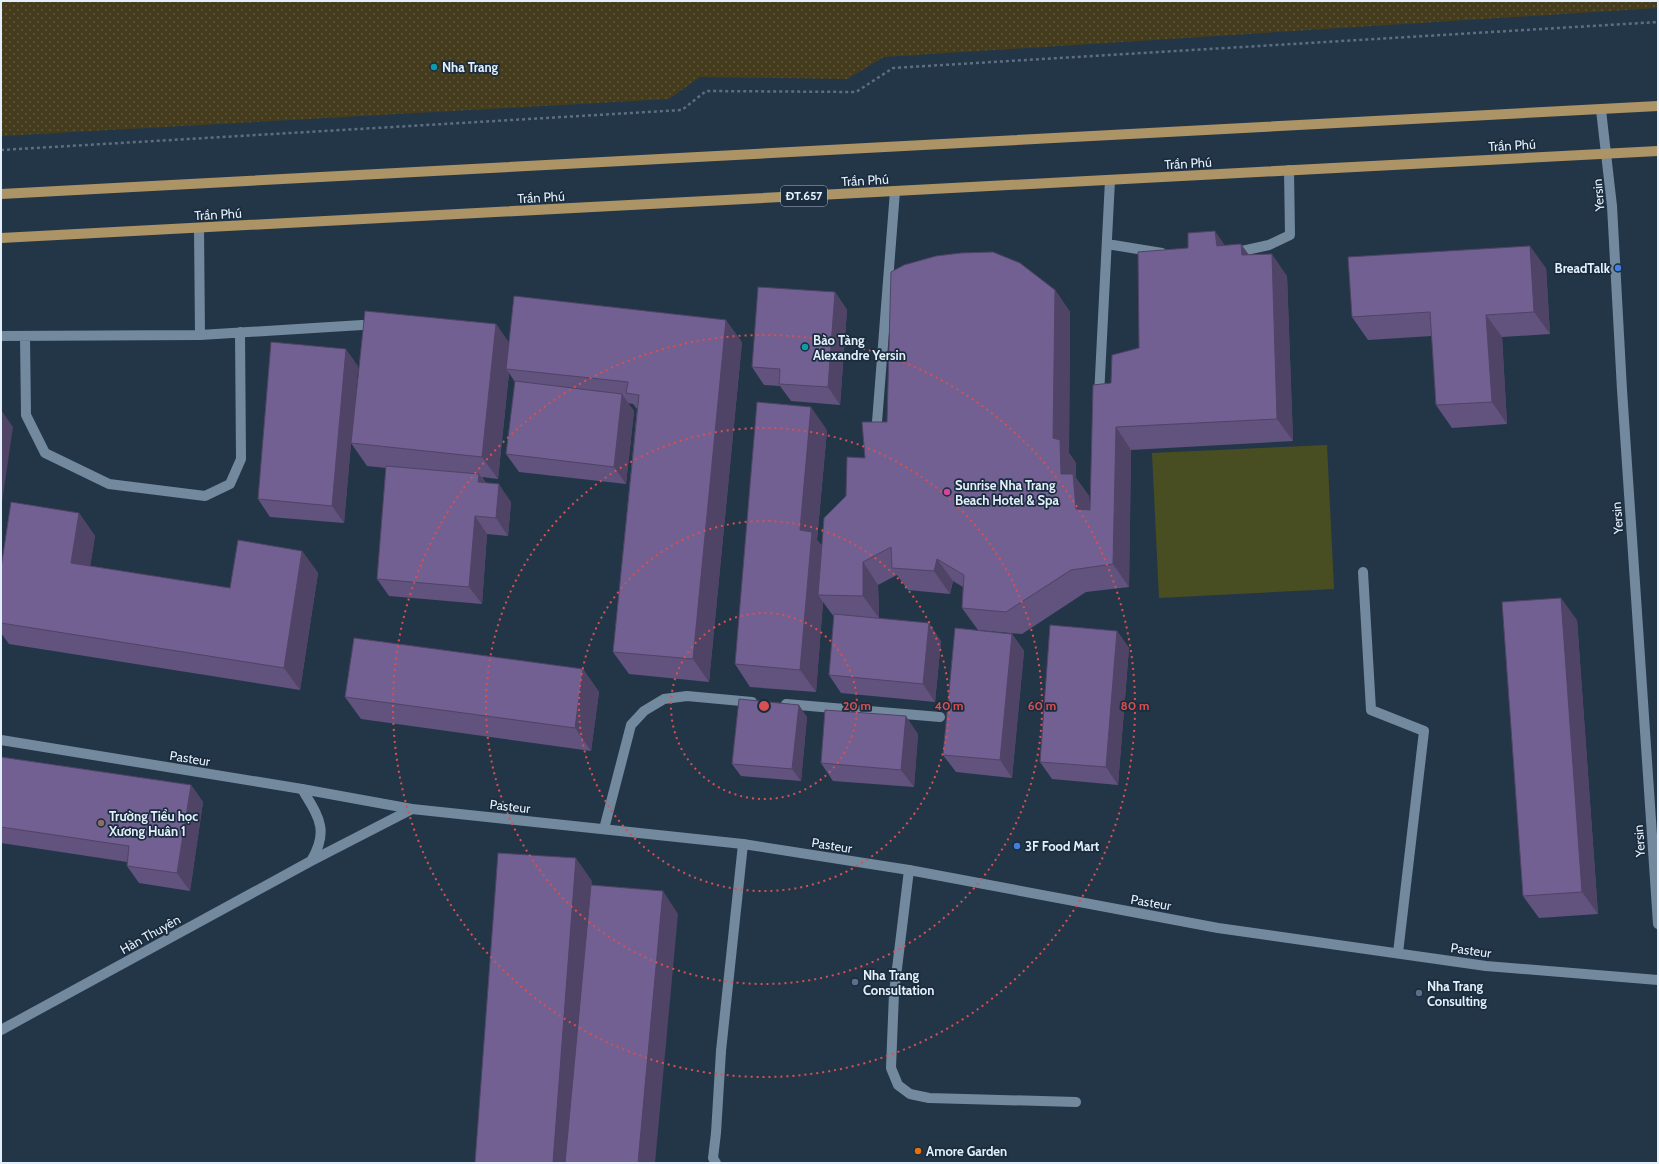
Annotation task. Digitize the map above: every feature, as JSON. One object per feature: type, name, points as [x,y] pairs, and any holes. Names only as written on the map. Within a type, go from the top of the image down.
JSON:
[{"type":"main road","points":[[1,194],[1658,106]]},
{"type":"main road","name":"Trần Phú","points":[[1,238],[1658,151]]},
{"type":"street","name":"Yersin","points":[[1601,110],[1612,206],[1622,390],[1658,924]]},
{"type":"street","points":[[1220,255],[1269,245],[1290,235],[1289,170]]},
{"type":"street","points":[[1098,408],[1110,180]]},
{"type":"street","points":[[875,443],[894,191]]},
{"type":"street","points":[[199,228],[200,335]]},
{"type":"street","points":[[1107,244],[1172,255]]},
{"type":"street","points":[[1,336],[200,335],[362,325]]},
{"type":"street","points":[[25,336],[26,415],[45,453],[109,484],[205,496],[230,484],[241,459],[240,332]]},
{"type":"street","points":[[1363,572],[1371,710],[1424,731],[1398,953]]},
{"type":"street","points":[[604,829],[631,725],[644,710],[664,700],[687,696],[940,717]]},
{"type":"street","name":"Pasteur","points":[[1,740],[302,789],[412,809],[743,844],[909,870],[1218,928],[1486,966],[1658,980]]},
{"type":"street","points":[[302,789],[318,816],[322,832],[319,848],[311,861]]},
{"type":"street","name":"Hàn Thuyên","points":[[1,1030],[311,861],[412,809]]},
{"type":"street","points":[[716,1163],[713,1158],[721,1051],[743,844]]},
{"type":"street","points":[[909,870],[894,993],[890,1068],[898,1085],[910,1094],[929,1098],[1076,1102]]},
{"type":"path","points":[[1,150],[682,110],[706,91],[856,92],[893,68],[1658,22]]},
{"type":"green space","points":[[1327,445],[1334,589],[1159,598],[1152,453]]},
{"type":"sand","name":"Nha Trang","points":[[1,1],[1658,1],[1658,8],[884,57],[847,79],[700,77],[669,99],[1,136]]},
{"type":"building","points":[[1215,231],[1217,246],[1241,244],[1242,255],[1272,254],[1277,419],[1116,427],[1113,564],[1071,570],[1006,612],[962,608],[964,575],[937,559],[934,571],[892,568],[891,547],[863,562],[863,596],[818,595],[824,518],[846,496],[847,457],[865,458],[862,422],[887,422],[891,272],[904,265],[936,256],[961,253],[993,252],[1020,263],[1055,290],[1053,438],[1060,440],[1061,474],[1073,474],[1076,509],[1090,510],[1093,385],[1111,383],[1112,355],[1139,348],[1138,252],[1188,248],[1188,233]]},
{"type":"building","points":[[1530,246],[1534,312],[1486,315],[1492,402],[1436,405],[1430,312],[1352,317],[1348,257]]},
{"type":"building","name":"Bào Tàng Alexandre Yersin","points":[[758,287],[835,292],[828,387],[779,384],[780,369],[752,367]]},
{"type":"building","points":[[514,296],[726,320],[693,659],[613,652],[639,395],[626,393],[628,382],[506,369]]},
{"type":"building","points":[[365,311],[496,324],[482,457],[351,443]]},
{"type":"building","points":[[271,342],[346,349],[332,506],[258,499]]},
{"type":"building","points":[[515,381],[622,394],[614,467],[506,454]]},
{"type":"building","points":[[757,402],[811,407],[800,530],[812,532],[800,670],[735,664]]},
{"type":"building","points":[[386,466],[479,474],[478,482],[499,484],[496,518],[475,516],[469,587],[377,579]]},
{"type":"building","points":[[11,502],[79,513],[71,563],[230,588],[238,540],[302,551],[284,668],[1,623],[1,568]]},
{"type":"building","points":[[1561,598],[1582,892],[1523,896],[1502,602]]},
{"type":"building","points":[[834,614],[929,623],[923,684],[829,675]]},
{"type":"building","points":[[1050,625],[1117,631],[1106,767],[1040,762]]},
{"type":"building","points":[[955,628],[1012,634],[1000,760],[943,755]]},
{"type":"building","points":[[354,638],[583,669],[575,728],[345,697]]},
{"type":"building","points":[[739,699],[799,705],[792,769],[732,764]]},
{"type":"building","points":[[825,710],[906,716],[901,770],[821,763]]},
{"type":"building","name":"Trường Tiểu học Xương Huân 1","points":[[1,757],[191,785],[177,873],[127,866],[129,846],[1,827]]},
{"type":"building","points":[[498,853],[576,858],[553,1163],[475,1163]]},
{"type":"building","points":[[591,885],[663,891],[638,1163],[565,1163]]},
{"type":"place","name":"Nha Trang","points":[[434,67]]},
{"type":"place","name":"BreadTalk","points":[[1618,268]]},
{"type":"place","name":"Bào Tàng Alexandre Yersin","points":[[805,347]]},
{"type":"place","name":"Sunrise Nha Trang Beach Hotel & Spa","points":[[947,492]]},
{"type":"place","name":"Trường Tiểu học Xương Huân 1","points":[[101,823]]},
{"type":"place","name":"3F Food Mart","points":[[1017,846]]},
{"type":"place","name":"Nha Trang Consultation","points":[[855,982]]},
{"type":"place","name":"Nha Trang Consulting","points":[[1419,993]]},
{"type":"place","name":"Amore Garden","points":[[918,1151]]}]
